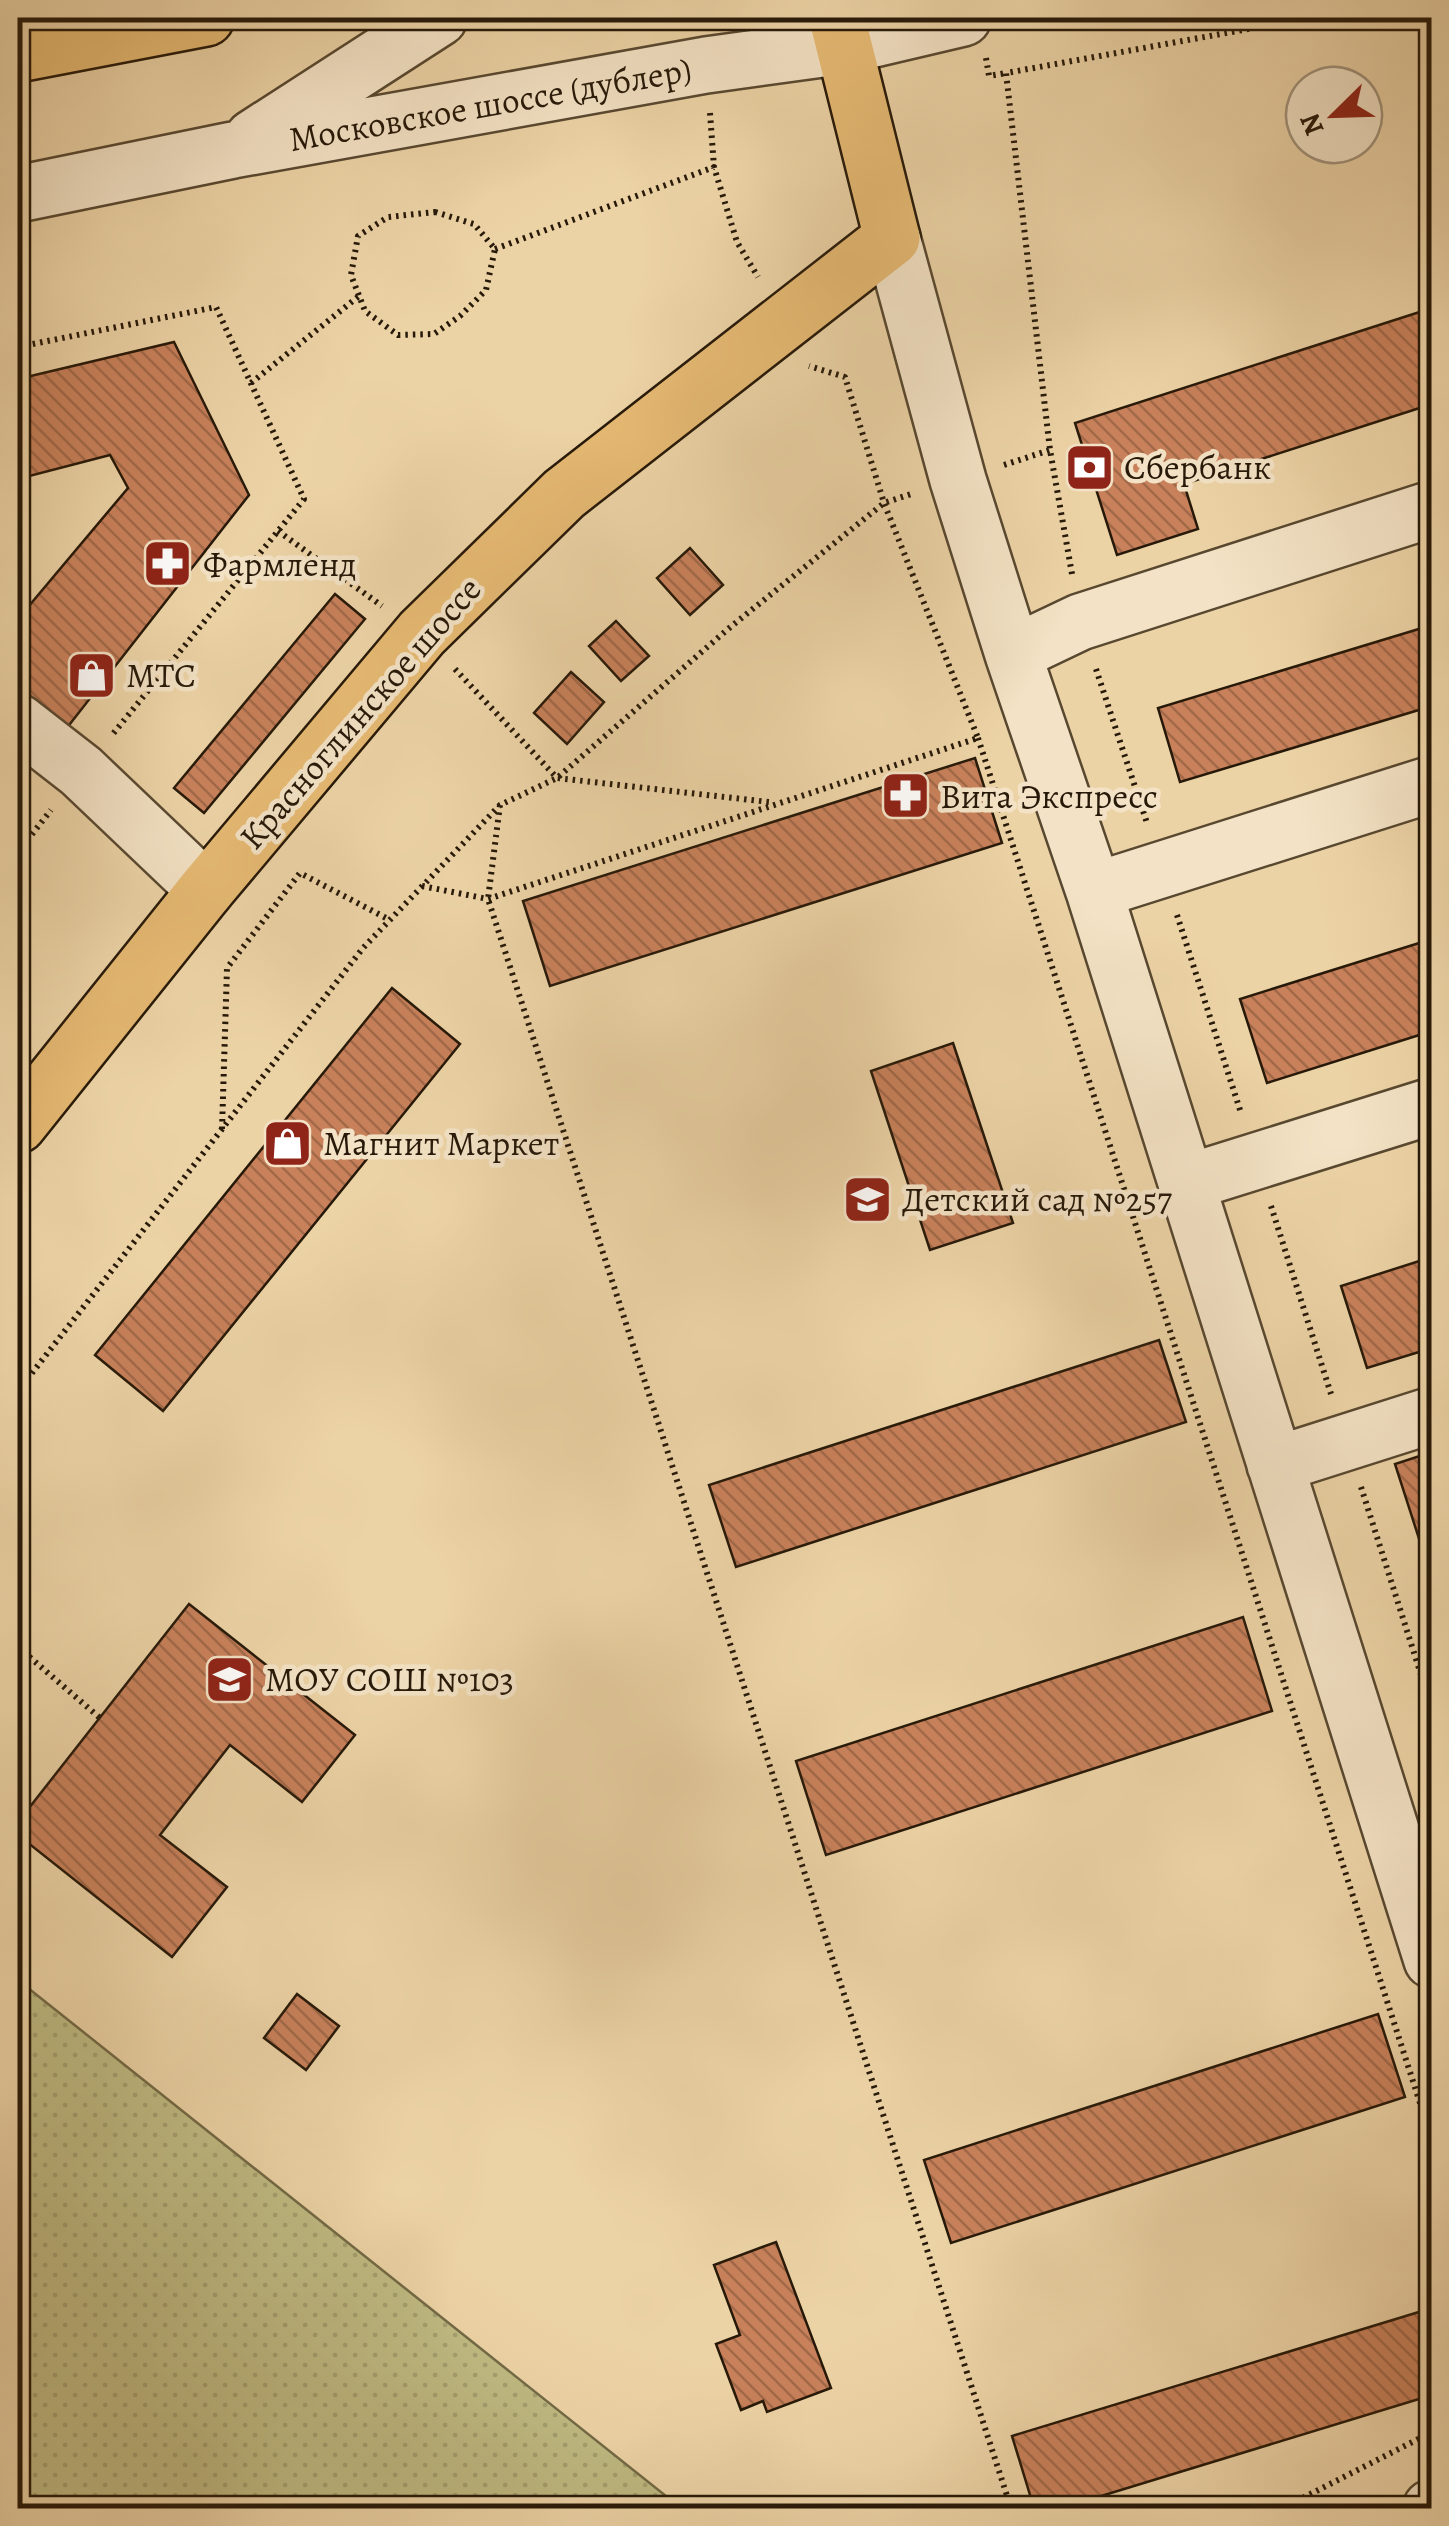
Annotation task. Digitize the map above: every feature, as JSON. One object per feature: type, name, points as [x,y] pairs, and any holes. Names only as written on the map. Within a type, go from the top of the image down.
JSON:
[{"type":"main road","points":[[18,54],[206,18]]},
{"type":"main road","points":[[840,32],[892,238]]},
{"type":"main road","name":"Красноглинское шоссе","points":[[18,1125],[210,884],[422,633],[564,494],[892,238]]},
{"type":"street","points":[[233,150],[439,18]]},
{"type":"street","name":"Московское шоссе (дублер)","points":[[18,194],[233,150],[706,66],[840,32],[963,18]]},
{"type":"street","points":[[892,238],[958,480],[1094,891],[1432,1960]]},
{"type":"street","points":[[1013,654],[1080,622],[1432,508]]},
{"type":"street","points":[[18,722],[81,771],[210,884]]},
{"type":"street","points":[[1094,891],[1432,784]]},
{"type":"street","points":[[1186,1183],[1432,1106]]},
{"type":"street","points":[[1276,1465],[1432,1415]]},
{"type":"path","points":[[1309,18],[1006,73],[1050,450],[1080,622],[1432,1709]]},
{"type":"path","points":[[495,249],[714,167],[737,242],[810,368],[845,377],[884,503],[978,738],[1432,2140]]},
{"type":"path","points":[[435,212],[474,224],[495,249],[486,290],[460,316],[434,334],[398,335],[365,312],[350,275],[358,236],[388,217],[435,212]]},
{"type":"path","points":[[251,383],[359,296]]},
{"type":"path","points":[[18,347],[216,307],[304,499],[106,742]]},
{"type":"path","points":[[18,1391],[363,948],[500,805],[557,778],[728,628],[884,503],[1050,450]]},
{"type":"path","points":[[422,886],[488,899],[978,738]]},
{"type":"path","points":[[557,778],[776,802]]},
{"type":"path","points":[[500,805],[488,899],[1012,2508]]},
{"type":"path","points":[[222,1129],[227,968],[300,872],[390,920]]},
{"type":"path","points":[[210,884],[258,928]]},
{"type":"path","points":[[18,1646],[100,1718]]},
{"type":"path","points":[[1283,2508],[1432,2432]]},
{"type":"shaded area","points":[[18,1980],[681,2508],[18,2508]]},
{"type":"building","points":[[1432,308],[1432,404],[1184,484],[1198,529],[1117,555],[1075,423]]},
{"type":"building","points":[[174,342],[249,495],[59,738],[18,701],[18,619],[128,488],[110,455],[18,479],[18,379]]},
{"type":"building","points":[[690,548],[723,585],[690,615],[657,578]]},
{"type":"building","points":[[335,594],[365,619],[204,813],[174,788]]},
{"type":"building","points":[[616,621],[649,656],[621,681],[589,646]]},
{"type":"building","points":[[1432,625],[1432,706],[1180,782],[1158,708]]},
{"type":"building","points":[[571,672],[604,702],[567,744],[534,713]]},
{"type":"building","points":[[975,758],[1002,843],[550,986],[523,901]]},
{"type":"building","points":[[1432,939],[1432,1031],[1267,1083],[1240,999]]},
{"type":"building","points":[[392,988],[460,1044],[163,1411],[95,1355]]},
{"type":"building","points":[[953,1043],[1013,1223],[930,1250],[871,1071]]},
{"type":"building","points":[[1432,1257],[1432,1348],[1367,1368],[1341,1286]]},
{"type":"building","points":[[1159,1340],[1186,1422],[736,1567],[709,1485]]},
{"type":"building","points":[[1432,1452],[1432,1579],[1395,1464]]},
{"type":"building","points":[[189,1604],[355,1735],[302,1802],[230,1745],[160,1835],[227,1887],[172,1957],[18,1835],[18,1822]]},
{"type":"building","points":[[1243,1617],[1272,1711],[826,1855],[796,1761]]},
{"type":"building","points":[[297,1994],[339,2026],[306,2070],[264,2038]]},
{"type":"building","points":[[1378,2014],[1405,2097],[951,2243],[924,2160]]},
{"type":"building","points":[[776,2242],[831,2388],[767,2412],[763,2401],[741,2410],[716,2344],[740,2335],[714,2265]]},
{"type":"building","points":[[1432,2308],[1432,2395],[1062,2508],[1034,2508],[1012,2436]]},
{"type":"place","name":"Сбербанк","points":[[1089,467]]},
{"type":"place","name":"Фармленд","points":[[168,564]]},
{"type":"place","name":"МТС","points":[[91,675]]},
{"type":"place","name":"Вита Экспресс","points":[[905,796]]},
{"type":"place","name":"Магнит Маркет","points":[[288,1143]]},
{"type":"place","name":"Детский сад №257","points":[[867,1199]]},
{"type":"place","name":"МОУ СОШ №103","points":[[230,1679]]}]
